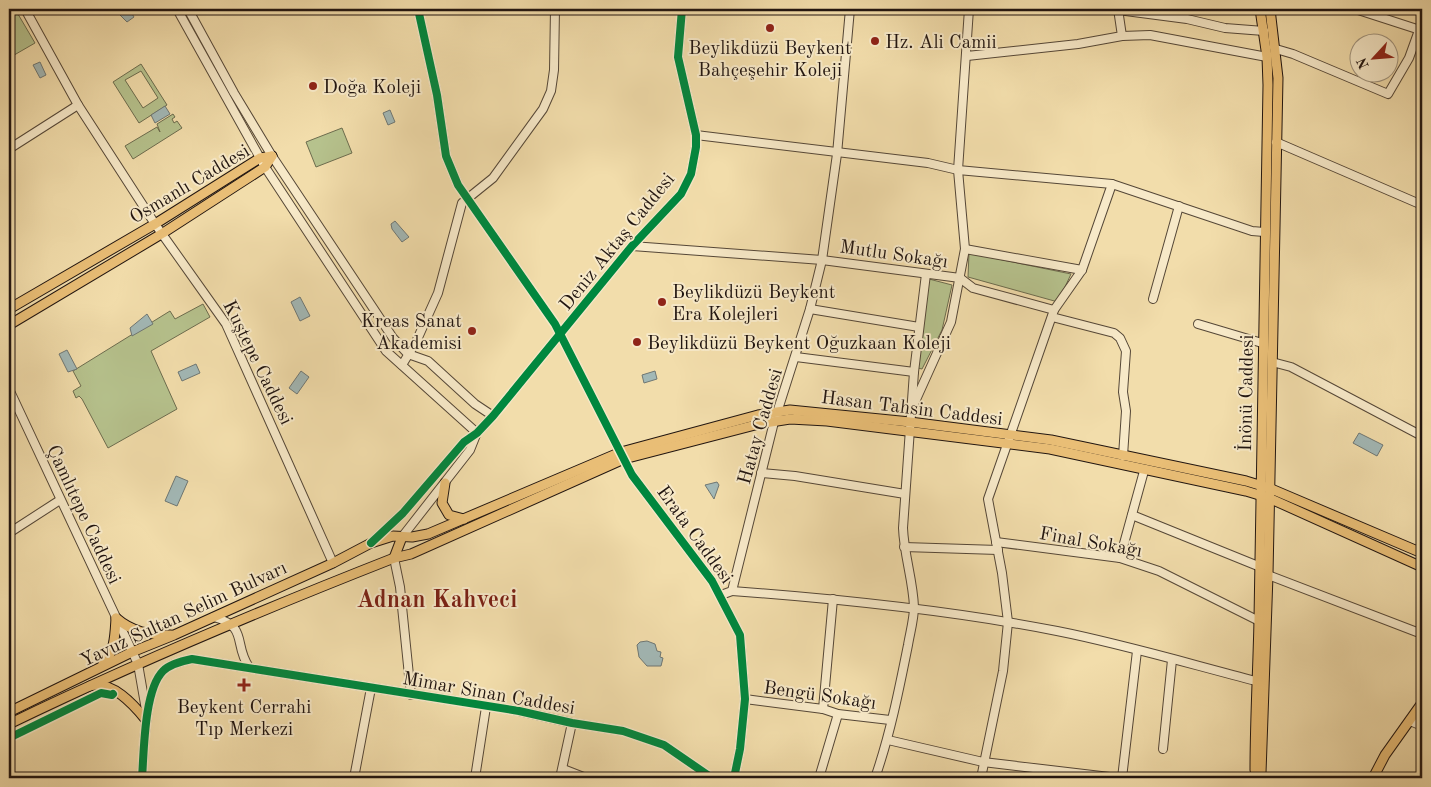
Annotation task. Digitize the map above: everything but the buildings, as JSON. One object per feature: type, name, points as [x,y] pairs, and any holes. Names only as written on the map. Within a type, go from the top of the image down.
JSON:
[{"type":"main road","name":"İnönü Caddesi","points":[[1260,9],[1267,57],[1272,141],[1274,233],[1268,574],[1260,778]]},
{"type":"main road","points":[[1270,9],[1278,78],[1272,141]]},
{"type":"main road","name":"İnönü Caddesi","points":[[1260,778],[1255,770],[1259,621],[1259,484],[1264,232],[1272,141]]},
{"type":"main road","name":"Osmanlı Caddesi","points":[[9,309],[155,224],[260,158],[272,156]]},
{"type":"main road","name":"Osmanlı Caddesi","points":[[9,325],[163,233],[265,167],[272,156]]},
{"type":"main road","points":[[1264,232],[1274,233]]},
{"type":"main road","name":"Hasan Tahsin Caddesi","points":[[371,543],[384,538],[428,534],[622,456],[758,415],[790,410],[827,412],[910,426],[1008,439],[1144,471],[1259,494],[1422,566]]},
{"type":"main road","name":"Hasan Tahsin Caddesi","points":[[622,456],[759,424],[790,419],[910,426]]},
{"type":"main road","name":"Hasan Tahsin Caddesi","points":[[1008,439],[1051,440],[1259,484],[1422,554]]},
{"type":"main road","name":"Yavuz Sultan Selim Bulvarı","points":[[9,724],[80,689],[232,624],[394,558],[411,554],[622,456]]},
{"type":"main road","points":[[445,483],[442,503],[449,515],[464,520]]},
{"type":"main road","points":[[394,558],[402,537]]},
{"type":"main road","name":"Yavuz Sultan Selim Bulvarı","points":[[9,712],[132,652],[214,617],[371,543]]},
{"type":"main road","points":[[96,670],[110,656],[116,618],[131,629],[142,633],[174,635]]},
{"type":"main road","points":[[80,689],[94,685],[115,691],[135,706],[146,720]]},
{"type":"main road","points":[[1377,777],[1385,755],[1422,703]]},
{"type":"street","name":"Kuştepe Caddesi","points":[[25,9],[78,105],[155,224],[226,324],[332,563]]},
{"type":"street","points":[[177,9],[265,167],[386,351],[477,433]]},
{"type":"street","points":[[188,9],[234,93],[272,156],[393,338],[408,354],[428,361],[475,404],[493,416]]},
{"type":"street","name":"Erata Caddesi","points":[[418,9],[437,95],[446,156],[458,185],[555,324],[632,475],[721,595],[740,634],[745,699],[740,749],[734,778]]},
{"type":"street","points":[[402,365],[438,293],[462,203],[492,178],[543,109],[551,91],[554,70],[555,9]]},
{"type":"street","name":"Deniz Aktaş Caddesi","points":[[477,433],[632,246],[686,185],[695,156],[696,135],[678,56],[682,9]]},
{"type":"street","points":[[850,9],[969,10],[958,170],[965,249],[951,322],[911,411]]},
{"type":"street","name":"Hatay Caddesi","points":[[732,591],[774,422],[796,357],[822,260],[838,154],[850,9]]},
{"type":"street","points":[[1276,49],[1293,54],[1388,94],[1409,58],[1421,26],[1355,9]]},
{"type":"street","points":[[1122,36],[1118,10],[1187,19],[1225,28],[1264,31]]},
{"type":"street","points":[[967,56],[1078,44],[1122,36],[1150,35],[1267,57]]},
{"type":"street","points":[[9,149],[78,105]]},
{"type":"street","points":[[696,135],[838,154],[928,163],[958,170],[1112,184],[1252,231],[1264,232]]},
{"type":"street","points":[[1272,141],[1422,205]]},
{"type":"street","points":[[981,778],[1002,671],[1008,622],[998,550],[988,499],[1053,313],[1082,270],[1112,184]]},
{"type":"street","points":[[1152,299],[1178,206]]},
{"type":"street","name":"Mutlu Sokağı","points":[[632,246],[822,260],[960,278]]},
{"type":"street","points":[[965,249],[1082,270]]},
{"type":"street","points":[[875,778],[888,740],[890,720],[902,674],[914,610],[904,546],[905,494],[914,372],[926,274]]},
{"type":"street","points":[[960,278],[973,288],[1114,333],[1124,344],[1126,351],[1123,398],[1126,411],[1123,456]]},
{"type":"street","points":[[810,308],[919,328]]},
{"type":"street","points":[[1198,324],[1262,343]]},
{"type":"street","points":[[796,357],[914,372]]},
{"type":"street","points":[[1272,362],[1291,367],[1422,436]]},
{"type":"street","name":"Çamlıtepe Caddesi","points":[[9,389],[138,664],[144,691],[146,720]]},
{"type":"street","points":[[402,537],[470,450],[477,433]]},
{"type":"street","points":[[371,543],[408,508],[464,442],[477,433]]},
{"type":"street","points":[[1120,558],[1144,471]]},
{"type":"street","points":[[761,474],[795,476],[905,494]]},
{"type":"street","points":[[9,533],[60,500]]},
{"type":"street","points":[[1132,515],[1258,566]]},
{"type":"street","name":"Final Sokağı","points":[[996,542],[1120,558],[1159,571],[1259,621]]},
{"type":"street","points":[[904,546],[998,550]]},
{"type":"street","points":[[394,558],[400,588],[411,695]]},
{"type":"street","points":[[1268,574],[1422,634]]},
{"type":"street","points":[[721,595],[732,591],[833,599],[1008,622],[1059,632],[1256,681]]},
{"type":"street","points":[[823,708],[833,599]]},
{"type":"street","points":[[214,617],[232,624],[239,635],[249,667]]},
{"type":"street","points":[[1122,778],[1137,651]]},
{"type":"street","points":[[232,665],[241,663],[245,658]]},
{"type":"street","name":"Mimar Sinan Caddesi","points":[[146,720],[150,701],[164,670],[181,661],[192,659],[519,711],[572,723],[623,731],[664,745],[712,778]]},
{"type":"street","points":[[1163,749],[1172,660]]},
{"type":"street","points":[[354,778],[371,688]]},
{"type":"street","name":"Bengü Sokağı","points":[[745,699],[823,708],[838,714],[890,720]]},
{"type":"street","points":[[475,778],[486,707]]},
{"type":"street","points":[[819,778],[838,714]]},
{"type":"street","points":[[142,778],[146,720]]},
{"type":"street","points":[[1410,720],[1422,726]]},
{"type":"street","points":[[560,778],[572,723]]},
{"type":"street","points":[[888,740],[983,762],[1118,778]]},
{"type":"street","points":[[563,769],[586,778]]},
{"type":"green space","points":[[9,9],[15,9],[35,43],[9,58]]},
{"type":"green space","points":[[141,64],[167,105],[139,123],[113,82]],"holes":[[[141,71],[158,98],[143,108],[125,80]]]},
{"type":"green space","points":[[173,114],[175,117],[172,119],[174,123],[177,121],[182,128],[133,159],[125,146],[157,127],[160,132],[157,124]]},
{"type":"green space","points":[[342,128],[352,153],[316,167],[306,142]]},
{"type":"green space","points":[[969,253],[1071,274],[1058,302],[968,277]]},
{"type":"green space","points":[[929,279],[952,285],[942,330],[922,369],[918,368]]},
{"type":"green space","points":[[203,304],[210,317],[151,351],[177,409],[108,448],[82,399],[79,396],[76,398],[73,391],[81,386],[73,371],[170,311],[175,319]]},
{"type":"water","points":[[119,9],[129,9],[134,17],[127,22],[120,15]]},
{"type":"water","points":[[40,62],[46,75],[40,78],[33,65]]},
{"type":"water","points":[[165,106],[170,114],[155,123],[151,115]]},
{"type":"water","points":[[390,110],[395,122],[388,125],[383,113]]},
{"type":"water","points":[[395,221],[409,237],[402,242],[392,229],[391,224]]},
{"type":"water","points":[[300,297],[310,316],[300,321],[291,302]]},
{"type":"water","points":[[147,314],[153,324],[132,336],[130,328]]},
{"type":"water","points":[[67,350],[77,369],[68,372],[59,354]]},
{"type":"water","points":[[196,364],[200,373],[182,381],[178,372]]},
{"type":"water","points":[[301,371],[309,377],[297,394],[289,388]]},
{"type":"water","points":[[655,371],[657,379],[644,383],[642,375]]},
{"type":"water","points":[[1359,433],[1383,445],[1377,456],[1353,443]]},
{"type":"water","points":[[176,476],[188,481],[177,506],[165,501]]},
{"type":"water","points":[[717,482],[719,485],[714,499],[705,485]]},
{"type":"water","points":[[647,641],[655,644],[657,651],[661,652],[660,657],[663,658],[661,666],[647,666],[639,657],[637,645],[640,642]]},
{"type":"cycle path","points":[[418,9],[437,95],[446,156],[458,185],[555,324],[632,475],[712,581],[740,635],[745,699],[740,749],[734,778]]},
{"type":"cycle path","points":[[371,543],[403,513],[464,442],[477,433],[493,416],[632,246],[681,194],[691,174],[696,147],[696,135],[678,57],[682,9]]},
{"type":"cycle path","points":[[142,778],[146,722],[152,692],[157,680],[169,666],[192,659],[519,711],[572,723],[623,731],[664,745],[712,778]]},
{"type":"cycle path","points":[[9,738],[101,693],[113,694]]},
{"type":"place","name":"Beylikdüzü Beykent Bahçeşehir Koleji","points":[[770,28]]},
{"type":"place","name":"Hz. Ali Camii","points":[[875,41]]},
{"type":"place","name":"Doğa Koleji","points":[[313,86]]},
{"type":"place","name":"Beylikdüzü Beykent Era Kolejleri","points":[[662,302]]},
{"type":"place","name":"Kreas Sanat Akademisi","points":[[472,331]]},
{"type":"place","name":"Beylikdüzü Beykent Oğuzkaan Koleji","points":[[637,342]]},
{"type":"place","name":"Beykent Cerrahi Tıp Merkezi","points":[[244,685]]},
{"type":"district","name":"Adnan Kahveci","points":[[437,599]]}]
